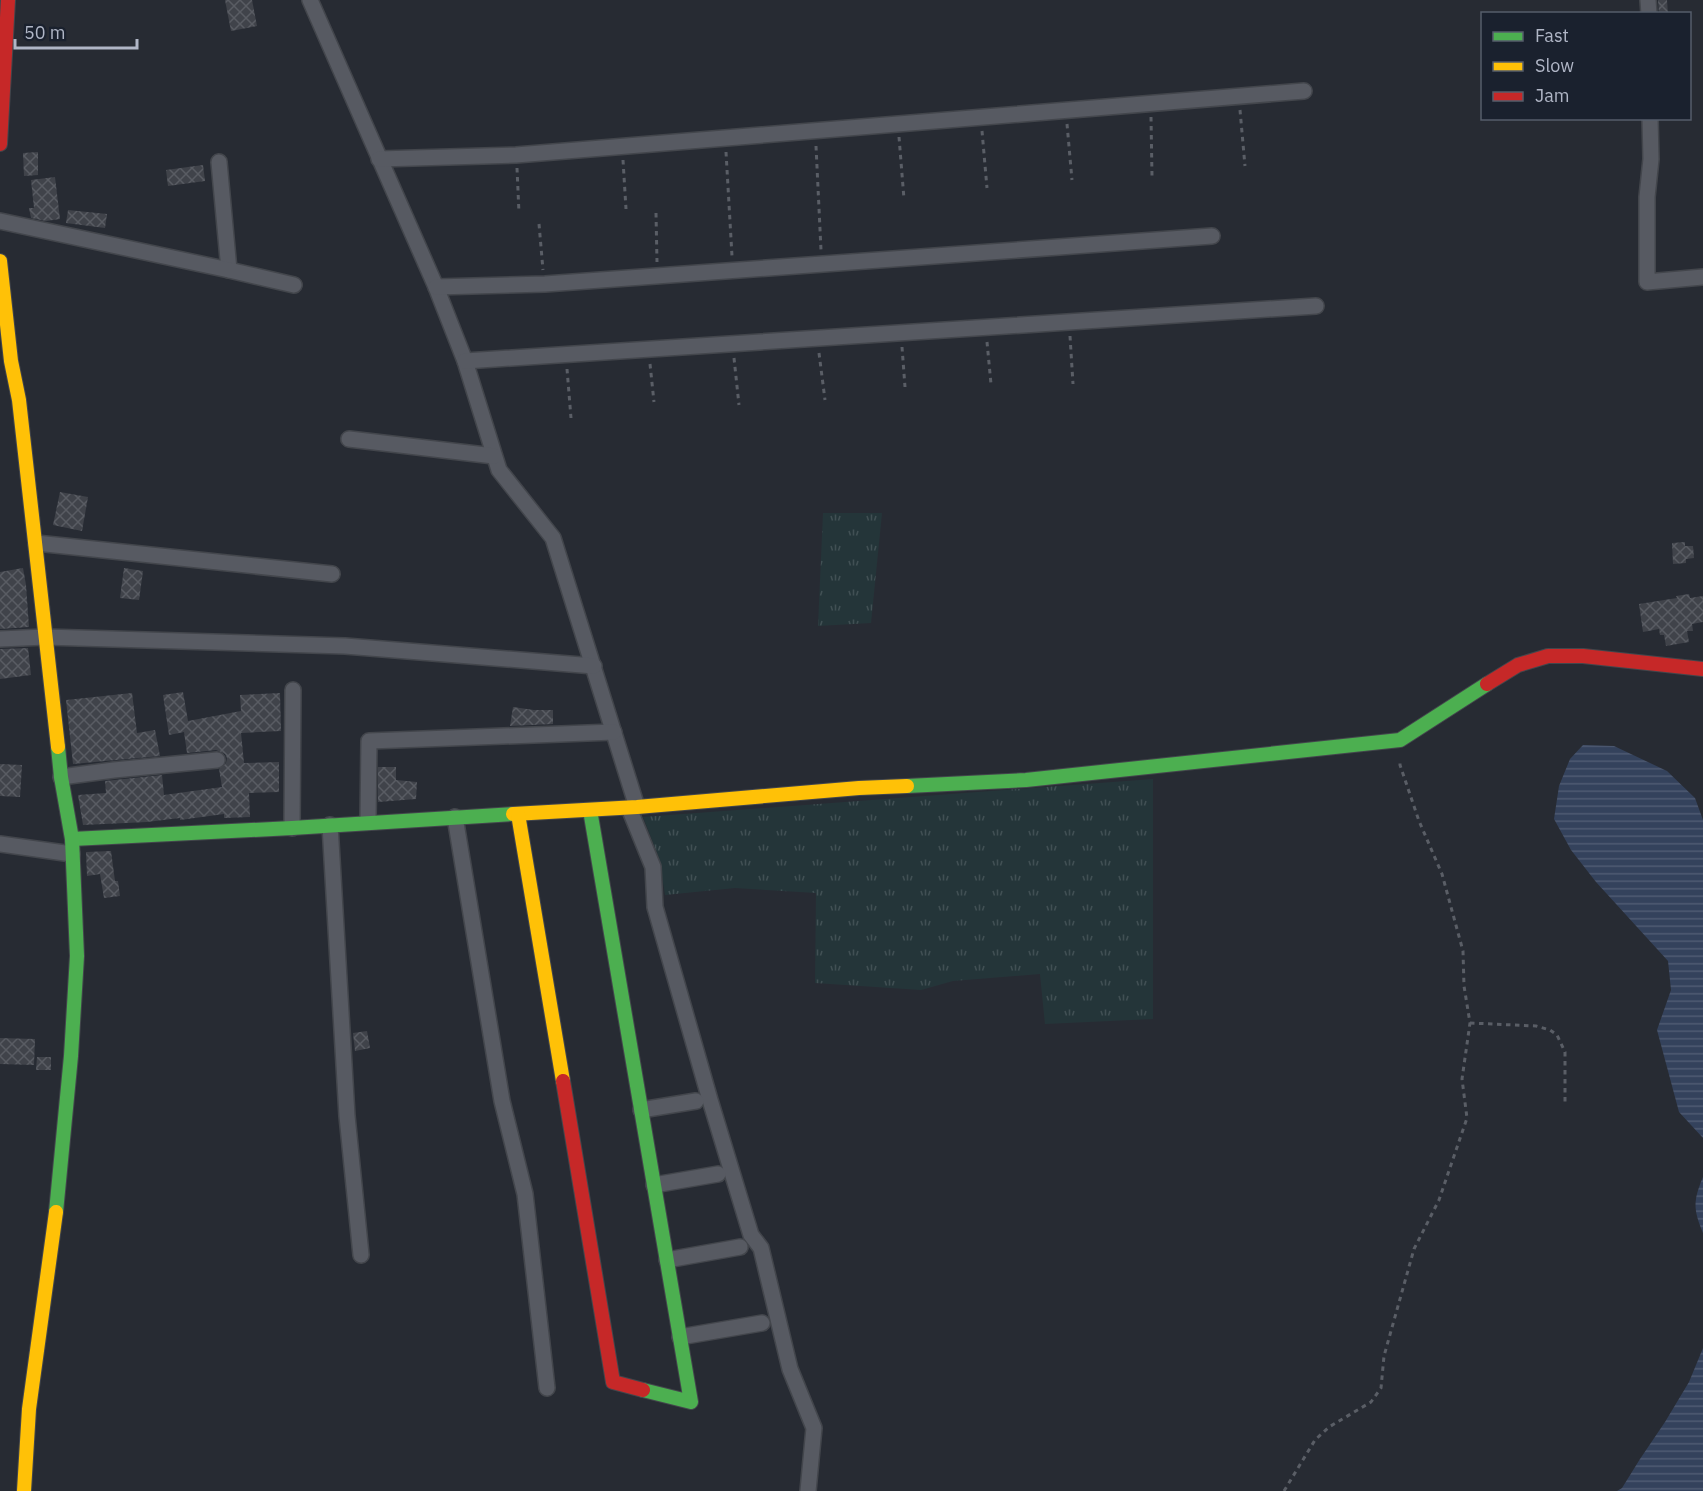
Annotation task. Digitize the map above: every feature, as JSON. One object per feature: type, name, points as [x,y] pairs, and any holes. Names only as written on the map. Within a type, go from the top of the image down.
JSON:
[{"type":"street","points":[[0,144],[8,0]]},
{"type":"street","points":[[310,0],[465,361],[499,470],[553,538],[594,666],[633,807],[653,867],[655,907],[707,1089],[751,1235],[761,1248],[790,1369],[814,1428],[808,1491]]},
{"type":"street","points":[[379,159],[516,155],[1304,91]]},
{"type":"street","points":[[1650,120],[1647,282],[1703,277]]},
{"type":"street","points":[[219,162],[230,270]]},
{"type":"street","points":[[0,220],[294,285]]},
{"type":"street","points":[[435,287],[545,284],[1212,236]]},
{"type":"street","points":[[0,261],[5,361],[19,400],[61,777],[72,847],[77,956],[71,1056],[58,1197],[29,1409],[24,1491]]},
{"type":"street","points":[[465,361],[1316,306]]},
{"type":"street","points":[[349,439],[494,456]]},
{"type":"street","points":[[36,543],[332,574]]},
{"type":"street","points":[[0,639],[45,638],[345,646],[594,666]]},
{"type":"street","points":[[0,844],[72,847],[368,822],[590,810],[859,788],[1026,780],[1400,740],[1518,665],[1548,656],[1583,656],[1703,669]]},
{"type":"street","points":[[292,828],[293,690]]},
{"type":"street","points":[[368,822],[369,741],[614,732]]},
{"type":"street","points":[[61,777],[217,760]]},
{"type":"street","points":[[518,814],[613,1382],[692,1402],[590,810]]},
{"type":"street","points":[[455,817],[502,1101],[525,1194],[547,1388]]},
{"type":"street","points":[[330,825],[347,1116],[361,1255]]},
{"type":"street","points":[[641,1110],[696,1101]]},
{"type":"street","points":[[654,1185],[718,1174]]},
{"type":"street","points":[[667,1260],[740,1247]]},
{"type":"street","points":[[680,1337],[762,1323]]},
{"type":"path","points":[[1239,96],[1245,166]]},
{"type":"path","points":[[1151,103],[1152,176]]},
{"type":"path","points":[[1066,110],[1072,180]]},
{"type":"path","points":[[980,117],[987,188]]},
{"type":"path","points":[[897,124],[904,199]]},
{"type":"path","points":[[816,130],[821,264]]},
{"type":"path","points":[[726,138],[733,270]]},
{"type":"path","points":[[622,146],[626,209]]},
{"type":"path","points":[[516,155],[519,213]]},
{"type":"path","points":[[656,213],[657,276]]},
{"type":"path","points":[[539,224],[545,284]]},
{"type":"path","points":[[1068,322],[1073,384]]},
{"type":"path","points":[[986,328],[991,384]]},
{"type":"path","points":[[901,333],[905,387]]},
{"type":"path","points":[[817,339],[825,400]]},
{"type":"path","points":[[733,345],[740,405]]},
{"type":"path","points":[[649,350],[654,402]]},
{"type":"path","points":[[566,356],[571,418]]},
{"type":"path","points":[[1284,1491],[1315,1440],[1329,1427],[1371,1402],[1381,1388],[1384,1356],[1414,1249],[1439,1200],[1467,1118],[1462,1079],[1470,1023],[1464,986],[1463,951],[1442,874],[1419,821],[1400,765],[1400,740]]},
{"type":"path","points":[[1470,1023],[1536,1026],[1550,1030],[1557,1035],[1564,1052],[1565,1102]]},
{"type":"green space","points":[[823,513],[882,513],[871,623],[818,626]]},
{"type":"green space","points":[[1153,779],[1153,1019],[1045,1024],[1040,974],[953,981],[921,990],[815,983],[816,893],[735,888],[665,895],[659,858],[643,817]]},
{"type":"water","points":[[1583,745],[1614,746],[1667,771],[1695,798],[1703,820],[1703,1138],[1679,1112],[1657,1030],[1671,990],[1668,961],[1596,882],[1571,850],[1554,819],[1559,786],[1570,759]]},
{"type":"water","points":[[1703,1177],[1703,1233],[1697,1218],[1696,1205],[1697,1192]]},
{"type":"water","points":[[1703,1348],[1703,1491],[1617,1491],[1622,1488],[1665,1422],[1689,1382]]},
{"type":"building","points":[[225,0],[252,0],[257,26],[231,31]]},
{"type":"building","points":[[1658,0],[1667,0],[1668,12],[1659,12]]},
{"type":"building","points":[[38,152],[38,175],[24,176],[23,153]]},
{"type":"building","points":[[203,165],[205,181],[168,186],[166,170]]},
{"type":"building","points":[[55,177],[60,219],[46,221],[31,218],[29,208],[34,208],[31,180]]},
{"type":"building","points":[[68,210],[107,214],[105,228],[66,223]]},
{"type":"building","points":[[60,492],[88,497],[82,531],[53,525]]},
{"type":"building","points":[[1685,542],[1685,546],[1693,546],[1694,558],[1686,559],[1686,563],[1673,564],[1672,543]]},
{"type":"building","points":[[23,568],[29,627],[0,629],[0,572]]},
{"type":"building","points":[[124,568],[143,571],[139,600],[120,598]]},
{"type":"building","points":[[1689,594],[1690,598],[1703,596],[1703,622],[1692,624],[1693,631],[1687,631],[1689,642],[1666,646],[1664,635],[1660,635],[1659,629],[1643,632],[1639,604]]},
{"type":"building","points":[[28,648],[31,675],[0,679],[0,649]]},
{"type":"building","points":[[183,692],[188,721],[241,711],[240,695],[280,693],[281,731],[241,733],[244,763],[279,762],[279,792],[249,793],[250,817],[224,818],[224,814],[180,820],[180,818],[83,825],[78,795],[106,793],[105,781],[162,775],[164,795],[222,787],[219,769],[226,763],[225,754],[216,750],[187,753],[184,732],[169,735],[163,695]]},
{"type":"building","points":[[132,693],[137,733],[155,730],[160,756],[73,764],[66,700]]},
{"type":"building","points":[[513,707],[553,710],[553,724],[510,726]]},
{"type":"building","points":[[0,764],[22,765],[20,797],[0,796]]},
{"type":"building","points":[[378,767],[396,767],[396,780],[417,782],[416,799],[378,802]]},
{"type":"building","points":[[111,851],[115,881],[118,881],[120,896],[104,898],[100,874],[87,876],[86,852]]},
{"type":"building","points":[[367,1031],[370,1048],[355,1051],[353,1033]]},
{"type":"building","points":[[0,1038],[35,1039],[34,1065],[0,1064]]},
{"type":"building","points":[[37,1057],[51,1057],[51,1070],[36,1070]]},
{"type":"traffic: fast","points":[[907,786],[1026,780],[1400,740],[1487,684]]},
{"type":"traffic: fast","points":[[56,1212],[71,1056],[77,956],[72,839],[58,747]]},
{"type":"traffic: fast","points":[[590,810],[691,1402],[643,1390]]},
{"type":"traffic: fast","points":[[72,839],[513,814]]},
{"type":"traffic: slow","points":[[0,261],[11,361],[19,400],[58,747]]},
{"type":"traffic: slow","points":[[513,814],[637,807],[907,786]]},
{"type":"traffic: slow","points":[[518,814],[563,1081]]},
{"type":"traffic: slow","points":[[24,1491],[29,1409],[56,1212]]},
{"type":"traffic: jam","points":[[0,144],[8,0]]},
{"type":"traffic: jam","points":[[1487,684],[1518,665],[1548,656],[1583,656],[1703,669]]},
{"type":"traffic: jam","points":[[563,1081],[613,1382],[643,1390]]}]
